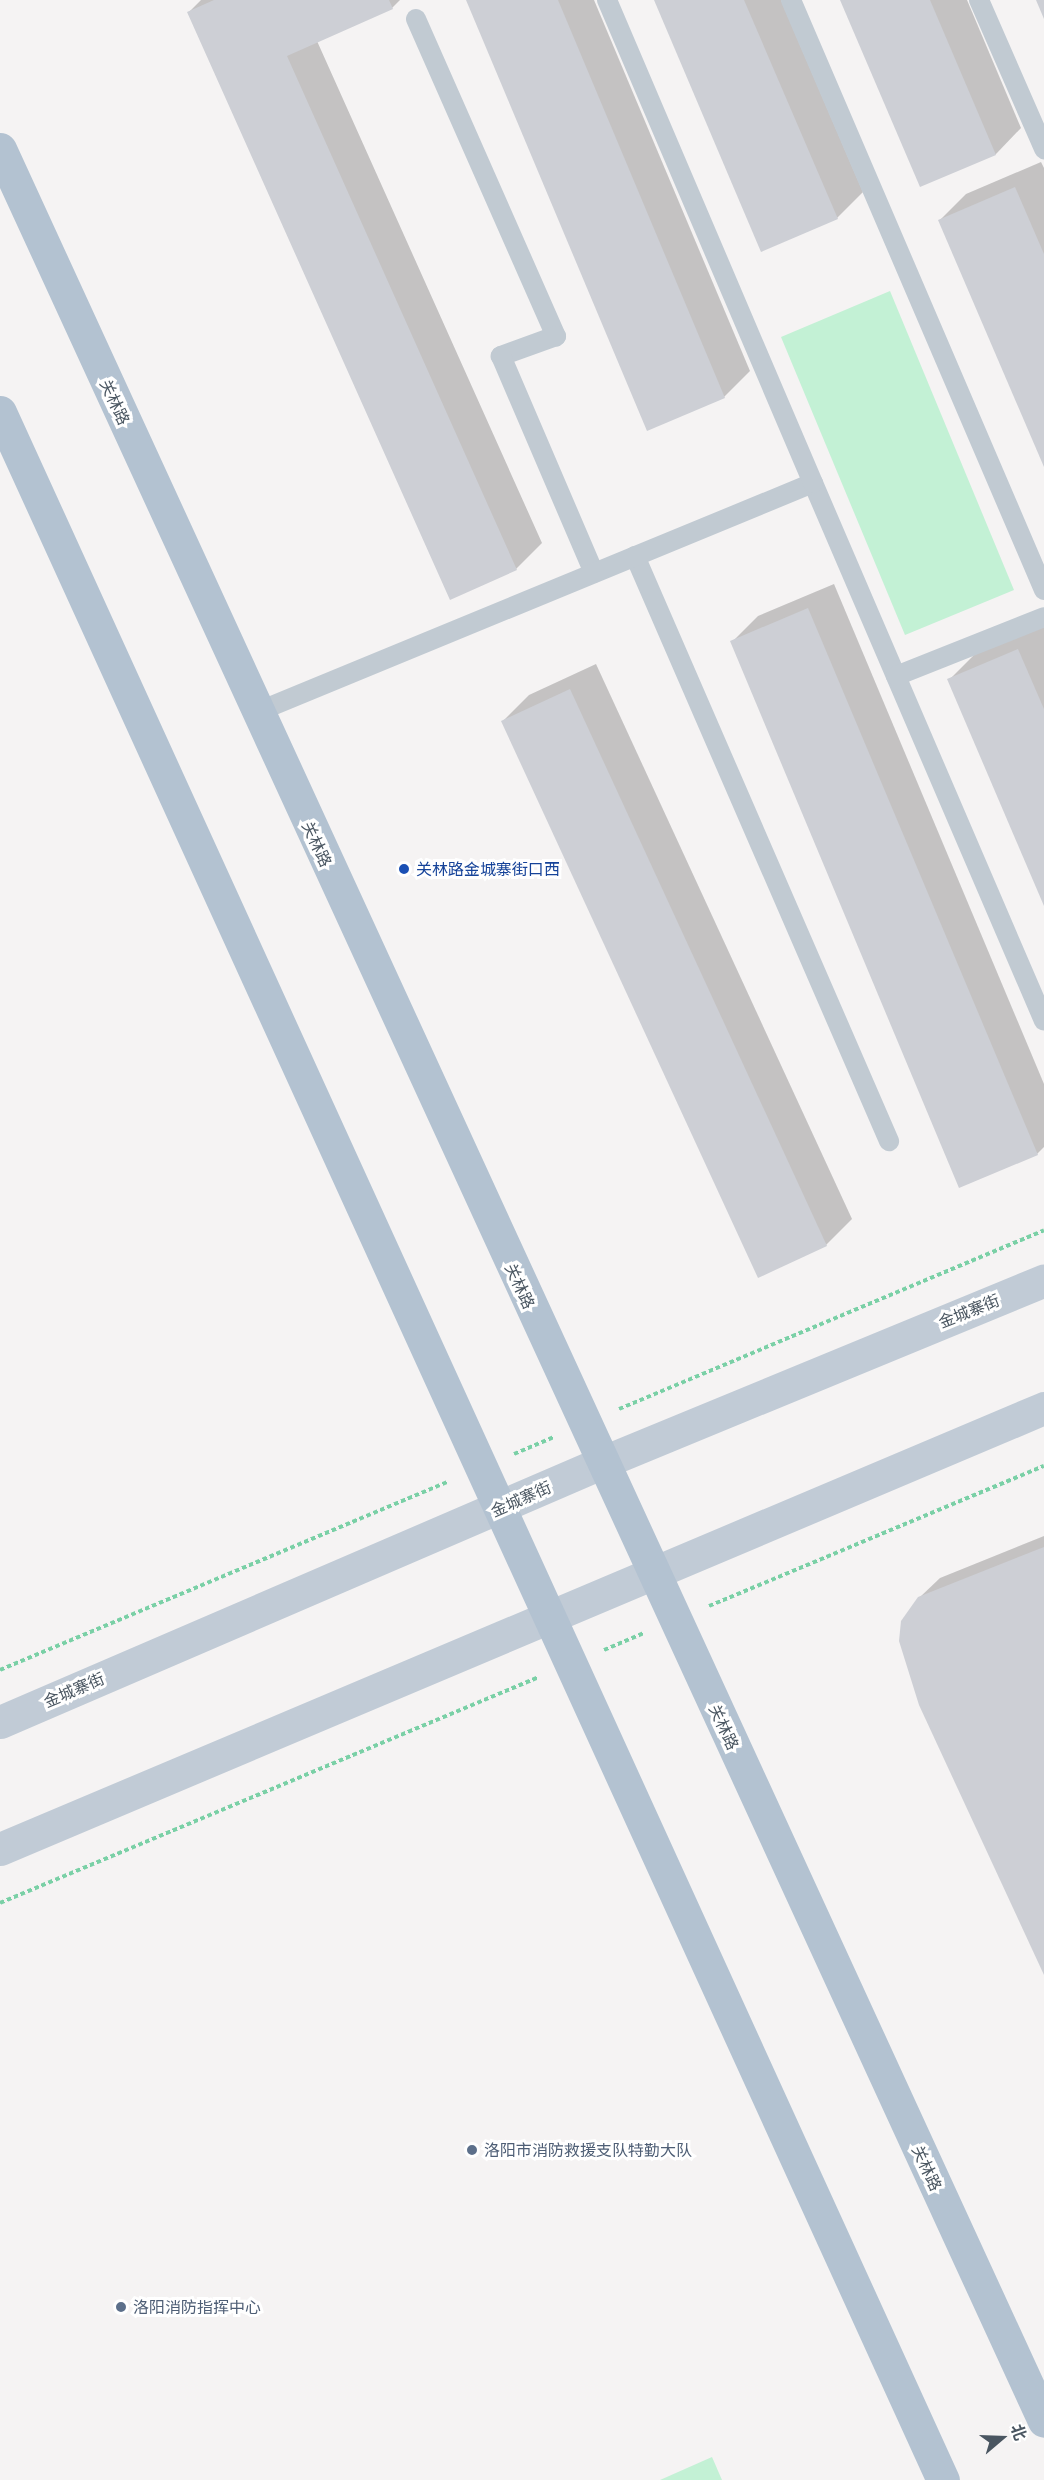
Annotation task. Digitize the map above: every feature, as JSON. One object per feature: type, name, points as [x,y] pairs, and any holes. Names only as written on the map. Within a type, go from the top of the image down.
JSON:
[{"type":"main road","name":"关林路","points":[[0,149],[583,1424],[1044,2421]]},
{"type":"main road","points":[[0,412],[498,1509],[550,1616],[943,2480]]},
{"type":"main road","name":"金城寨街","points":[[0,1722],[601,1463],[1044,1280]]},
{"type":"main road","points":[[0,1849],[1044,1408]]},
{"type":"lane","points":[[607,0],[1044,1021]]},
{"type":"lane","points":[[791,0],[1044,590]]},
{"type":"lane","points":[[979,0],[1044,149]]},
{"type":"lane","points":[[416,19],[556,336],[501,356],[594,573]]},
{"type":"lane","points":[[257,712],[813,483]]},
{"type":"lane","points":[[635,556],[889,1141]]},
{"type":"lane","points":[[896,676],[1044,616]]},
{"type":"path","points":[[0,1670],[1044,1230]]},
{"type":"path","points":[[0,1903],[1044,1466]]},
{"type":"green space","points":[[890,291],[1014,590],[905,635],[781,337]]},
{"type":"green space","points":[[712,2457],[722,2480],[660,2480]]},
{"type":"building","points":[[214,0],[389,0],[393,9],[287,56],[517,570],[450,600],[187,12]]},
{"type":"building","points":[[466,0],[558,0],[725,398],[647,431]]},
{"type":"building","points":[[654,0],[744,0],[838,219],[761,252]]},
{"type":"building","points":[[840,0],[930,0],[996,155],[920,187]]},
{"type":"building","points":[[1036,0],[1044,0],[1044,19]]},
{"type":"building","points":[[1015,187],[1044,254],[1044,467],[938,220]]},
{"type":"building","points":[[808,608],[1038,1155],[959,1188],[730,641]]},
{"type":"building","points":[[1018,649],[1044,709],[1044,906],[947,679]]},
{"type":"building","points":[[570,689],[827,1246],[758,1278],[501,721]]},
{"type":"building","points":[[1044,1547],[1044,1975],[919,1705],[899,1641],[901,1621],[918,1597]]},
{"type":"place","name":"关林路金城寨街口西","points":[[404,869]]},
{"type":"place","name":"洛阳市消防救援支队特勤大队","points":[[472,2150]]},
{"type":"place","name":"洛阳消防指挥中心","points":[[121,2307]]}]
